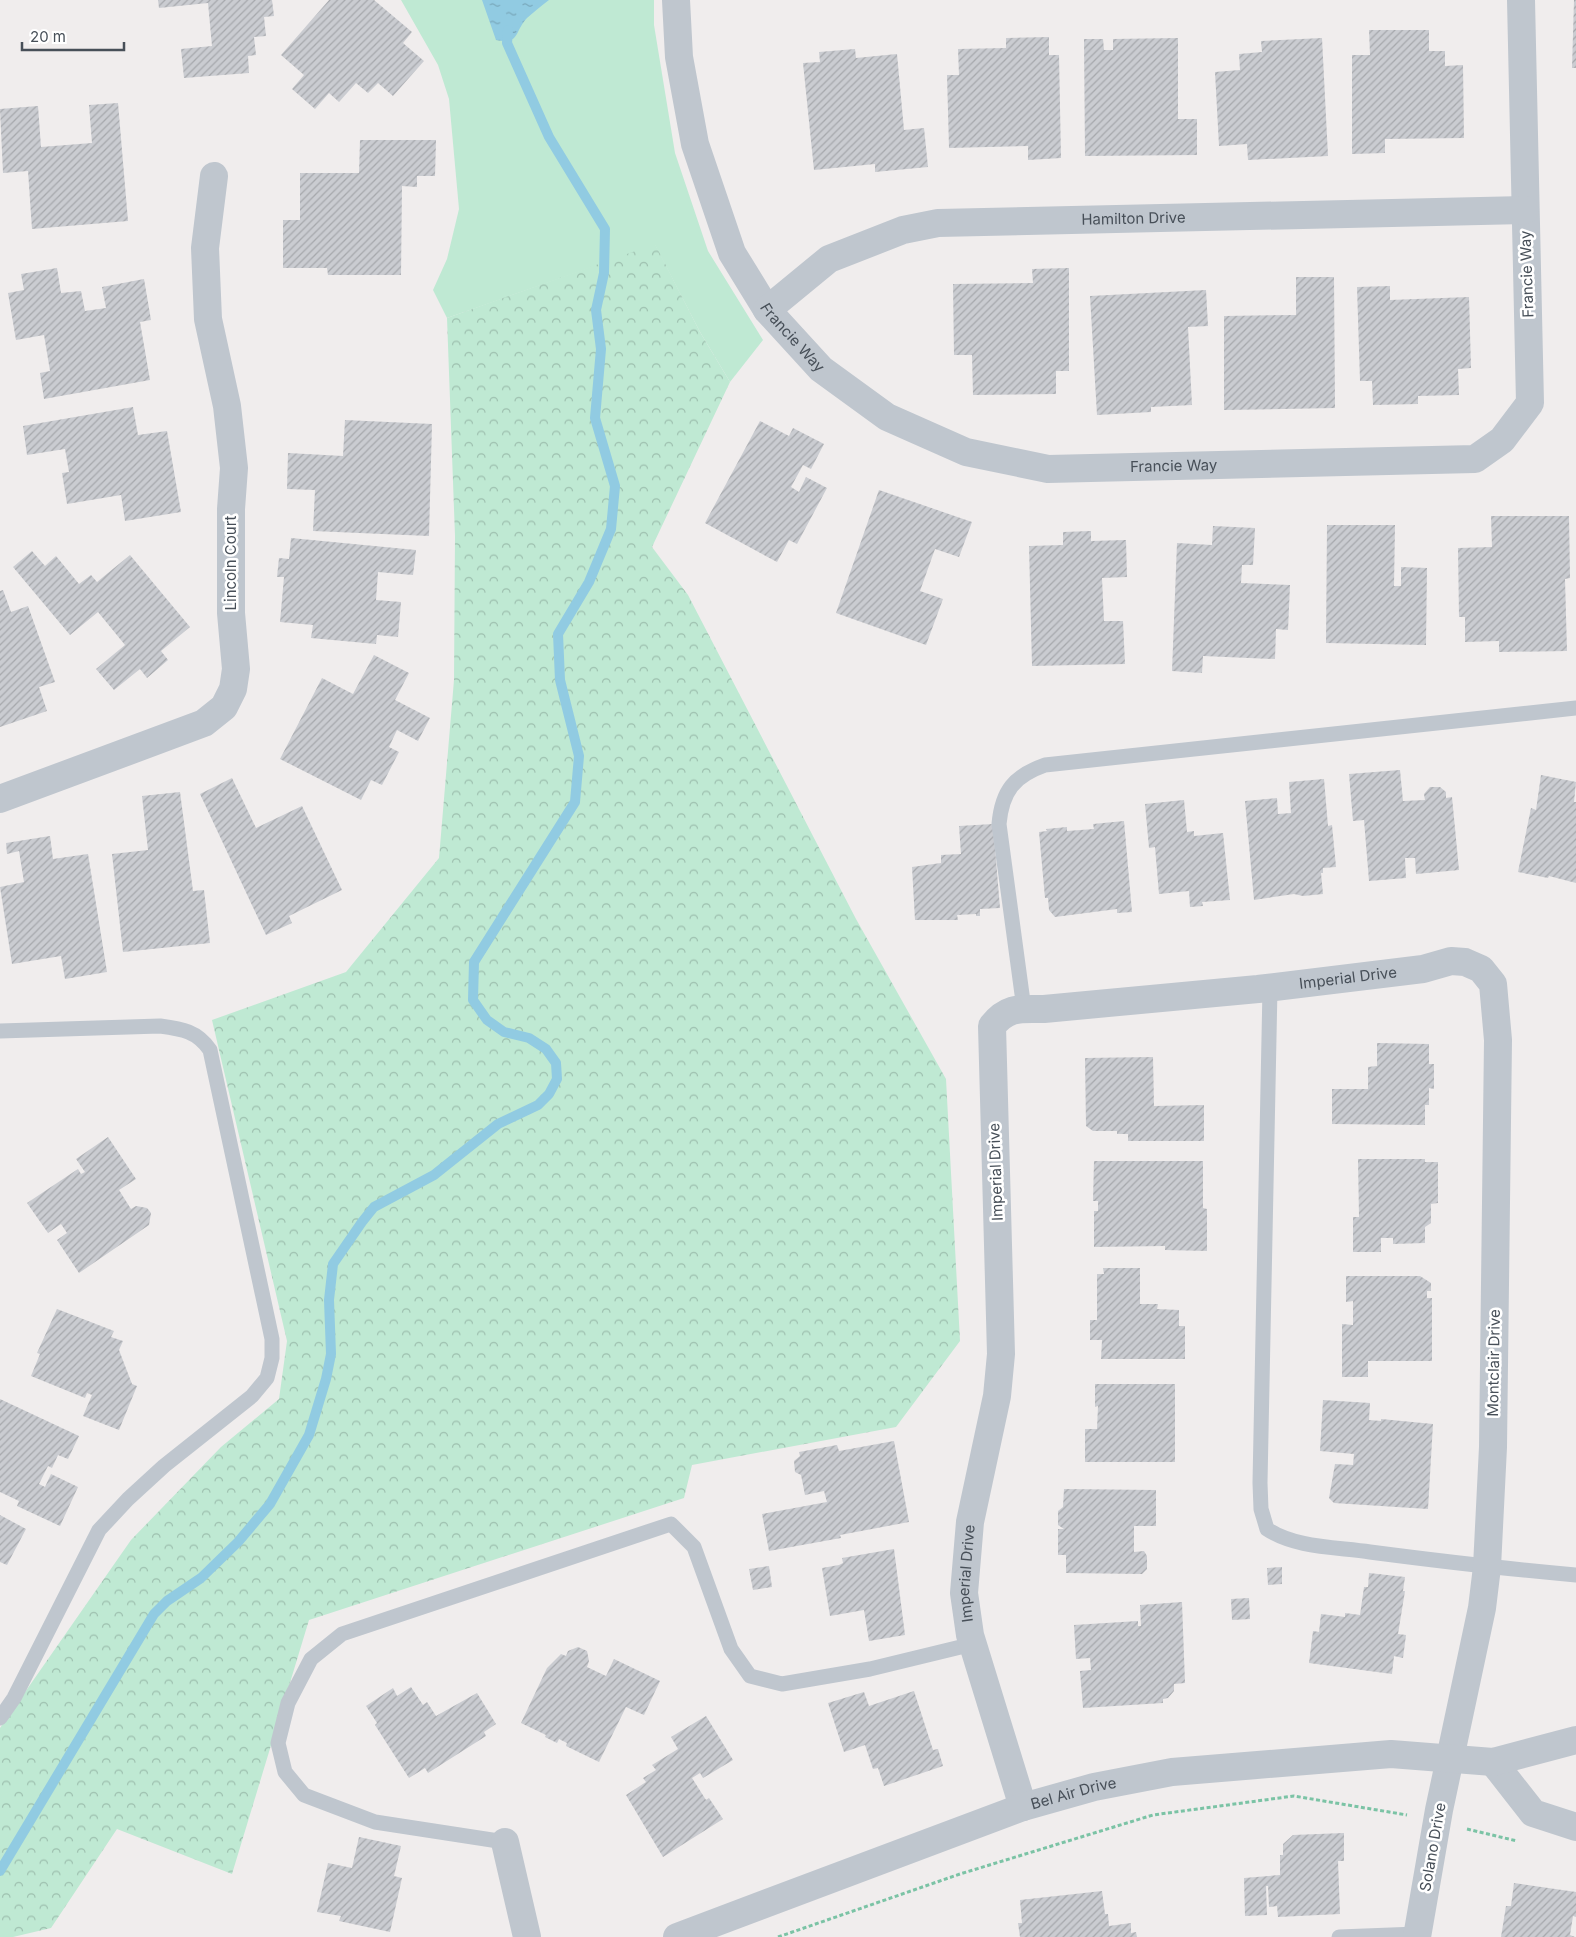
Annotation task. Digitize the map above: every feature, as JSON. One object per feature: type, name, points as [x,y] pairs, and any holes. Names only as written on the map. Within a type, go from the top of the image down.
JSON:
[{"type":"street","name":"Francie Way","points":[[676,0],[679,57],[695,144],[732,253],[767,310],[821,369],[887,417],[966,452],[1048,469],[1475,459],[1502,440],[1530,403],[1521,0]]},
{"type":"street","name":"Lincoln Court","points":[[0,799],[204,723],[224,707],[233,689],[236,669],[231,613],[231,509],[234,468],[226,406],[208,319],[205,248],[214,176]]},
{"type":"street","name":"Hamilton Drive","points":[[767,310],[829,259],[904,230],[938,223],[1525,210]]},
{"type":"street","name":"Imperial Drive","points":[[1023,1807],[973,1644],[964,1593],[970,1522],[997,1396],[1001,1354],[992,1026],[1000,1016],[1015,1008],[1044,1009],[1270,988],[1423,969],[1451,962],[1465,962],[1482,969]]},
{"type":"street","name":"Montclair Drive","points":[[1451,1757],[1482,1608],[1487,1567],[1493,1447],[1498,1040],[1494,984],[1482,969]]},
{"type":"street","name":"Bel Air Drive","points":[[677,1937],[1023,1807],[1094,1787],[1172,1772],[1391,1754],[1451,1757],[1492,1762],[1576,1740]]},
{"type":"street","name":"Solano Drive","points":[[1417,1936],[1437,1822],[1451,1757]]},
{"type":"street","points":[[1492,1762],[1533,1813],[1576,1827]]},
{"type":"street","points":[[505,1842],[527,1937]]},
{"type":"lane","points":[[1024,1009],[999,824],[1000,808],[1006,793],[1016,780],[1029,771],[1044,765],[1576,708]]},
{"type":"lane","points":[[1270,988],[1260,1483],[1261,1509],[1267,1529],[1280,1538],[1318,1545],[1487,1567],[1576,1575]]},
{"type":"lane","points":[[0,1031],[160,1026],[185,1030],[202,1038],[210,1050],[272,1339],[272,1358],[267,1378],[252,1396],[164,1466],[128,1499],[99,1530],[14,1698],[0,1718]]},
{"type":"lane","points":[[505,1842],[376,1822],[304,1795],[285,1772],[278,1743],[288,1703],[311,1659],[342,1634],[671,1524],[694,1547],[731,1650],[750,1676],[782,1684],[870,1669],[973,1644]]},
{"type":"lane","points":[[1339,1937],[1417,1936]]},
{"type":"path","points":[[778,1937],[960,1874],[1153,1815],[1294,1796],[1437,1822],[1520,1842]]},
{"type":"green space","points":[[401,0],[654,0],[654,25],[675,153],[708,251],[763,340],[730,382],[700,332],[655,245],[447,318],[433,290],[447,259],[459,209],[449,99],[438,65]]},
{"type":"green space","points":[[655,244],[700,332],[730,382],[652,547],[688,595],[856,919],[946,1079],[960,1341],[896,1427],[692,1465],[684,1498],[309,1620],[232,1874],[117,1829],[51,1928],[13,1937],[0,1937],[0,1728],[131,1540],[221,1447],[279,1399],[287,1341],[212,1020],[346,972],[439,858],[454,680],[455,536],[447,318]]},
{"type":"water","points":[[482,0],[549,0],[527,18],[513,39],[504,41],[496,40]]},
{"type":"building","points":[[158,0],[272,0],[274,16],[264,17],[266,36],[254,37],[256,55],[248,56],[249,73],[184,78],[181,49],[212,46],[208,3],[159,8]]},
{"type":"building","points":[[329,0],[374,0],[412,32],[403,43],[424,61],[393,96],[378,83],[368,93],[356,83],[339,102],[329,93],[315,109],[292,89],[304,75],[281,55]]},
{"type":"building","points":[[1574,0],[1576,0],[1576,68],[1572,68]]},
{"type":"building","points":[[1369,30],[1429,30],[1429,51],[1445,51],[1445,66],[1463,65],[1464,138],[1385,139],[1385,153],[1352,154],[1352,55],[1370,55]]},
{"type":"building","points":[[1049,37],[1049,55],[1059,55],[1061,158],[1028,160],[1028,146],[949,148],[947,75],[959,75],[958,49],[1006,48],[1006,38]]},
{"type":"building","points":[[1178,38],[1178,119],[1197,119],[1197,155],[1085,156],[1084,39],[1103,39],[1104,50],[1113,50],[1113,39]]},
{"type":"building","points":[[1322,38],[1328,156],[1248,160],[1247,144],[1219,146],[1215,72],[1240,70],[1239,54],[1262,52],[1261,41]]},
{"type":"building","points":[[855,49],[856,58],[897,54],[904,130],[924,128],[928,167],[875,172],[875,164],[814,170],[803,63],[820,62],[819,52]]},
{"type":"building","points":[[118,103],[128,221],[32,229],[28,171],[3,173],[0,109],[38,106],[41,147],[92,143],[89,105]]},
{"type":"building","points":[[360,140],[436,140],[435,176],[417,176],[417,187],[402,186],[401,275],[328,275],[327,268],[283,268],[283,220],[300,220],[300,173],[359,173]]},
{"type":"building","points":[[57,268],[61,293],[81,291],[85,311],[106,308],[102,287],[144,279],[151,320],[140,322],[150,380],[44,399],[40,373],[50,371],[44,335],[16,340],[8,293],[24,290],[21,274]]},
{"type":"building","points":[[1069,268],[1069,371],[1056,371],[1056,394],[973,395],[972,355],[954,355],[953,284],[1033,283],[1032,269]]},
{"type":"building","points":[[1296,277],[1334,277],[1335,408],[1224,410],[1224,316],[1296,315]]},
{"type":"building","points":[[1390,286],[1390,300],[1469,297],[1471,368],[1458,369],[1459,395],[1418,396],[1418,404],[1373,405],[1372,381],[1360,381],[1357,287]]},
{"type":"building","points":[[1206,290],[1208,326],[1188,327],[1192,405],[1151,407],[1151,412],[1097,415],[1090,296]]},
{"type":"building","points":[[133,407],[138,435],[167,431],[181,512],[125,521],[121,495],[67,504],[62,473],[69,472],[65,449],[27,455],[23,426]]},
{"type":"building","points":[[345,420],[432,424],[429,536],[313,531],[315,490],[287,489],[288,453],[343,456]]},
{"type":"building","points":[[760,421],[789,436],[793,428],[824,444],[811,469],[803,465],[791,487],[799,492],[806,477],[827,488],[797,544],[789,540],[777,562],[705,523]]},
{"type":"building","points":[[879,490],[972,522],[959,557],[935,549],[920,591],[943,599],[926,645],[836,613]]},
{"type":"building","points":[[1491,516],[1569,516],[1570,578],[1565,579],[1567,651],[1499,652],[1499,641],[1465,642],[1465,617],[1459,617],[1458,548],[1492,547]]},
{"type":"building","points":[[1327,525],[1395,525],[1394,586],[1401,586],[1401,567],[1427,568],[1426,645],[1326,643]]},
{"type":"building","points":[[1213,526],[1255,528],[1253,565],[1242,565],[1241,583],[1290,585],[1288,630],[1276,629],[1275,659],[1203,656],[1202,673],[1172,671],[1177,543],[1212,545]]},
{"type":"building","points":[[1091,531],[1091,541],[1126,540],[1127,577],[1102,578],[1104,621],[1123,621],[1125,664],[1032,666],[1029,546],[1063,545],[1063,532]]},
{"type":"building","points":[[291,538],[416,550],[413,575],[378,572],[376,600],[401,602],[398,637],[377,635],[376,644],[311,638],[313,625],[280,622],[284,577],[277,577],[279,558],[289,559]]},
{"type":"building","points":[[32,551],[45,566],[56,556],[79,584],[91,575],[97,582],[130,555],[190,627],[161,651],[168,660],[147,678],[140,669],[114,690],[96,669],[125,645],[98,612],[70,635],[13,567]]},
{"type":"building","points":[[3,590],[11,612],[28,606],[55,682],[39,687],[47,711],[0,727],[0,591]]},
{"type":"building","points":[[374,655],[409,673],[395,700],[430,718],[418,741],[397,730],[389,747],[399,752],[382,785],[371,780],[361,800],[280,759],[322,678],[353,694]]},
{"type":"building","points":[[1400,770],[1403,801],[1425,800],[1424,794],[1430,787],[1440,787],[1446,792],[1446,798],[1452,797],[1459,870],[1416,874],[1415,858],[1405,858],[1406,878],[1369,881],[1364,820],[1353,821],[1349,774]]},
{"type":"building","points":[[1541,775],[1576,782],[1574,802],[1576,802],[1576,883],[1549,876],[1548,878],[1518,872],[1531,808],[1536,810]]},
{"type":"building","points":[[232,778],[256,828],[302,806],[342,890],[289,916],[292,923],[266,935],[200,794]]},
{"type":"building","points":[[1324,779],[1328,826],[1332,825],[1336,867],[1323,868],[1323,873],[1321,873],[1323,894],[1303,896],[1294,894],[1254,900],[1245,801],[1277,798],[1278,814],[1291,813],[1289,782]]},
{"type":"building","points":[[180,792],[193,891],[204,890],[210,943],[123,952],[112,854],[148,850],[142,796]]},
{"type":"building","points":[[1184,800],[1187,832],[1194,831],[1194,836],[1223,833],[1230,900],[1202,902],[1203,906],[1190,907],[1189,891],[1159,894],[1155,847],[1149,848],[1145,804]]},
{"type":"building","points":[[1124,821],[1132,912],[1117,913],[1117,909],[1055,917],[1049,910],[1048,898],[1045,898],[1039,832],[1047,831],[1046,829],[1067,827],[1067,831],[1094,829],[1093,824]]},
{"type":"building","points":[[993,824],[1000,908],[980,909],[980,916],[976,916],[976,914],[957,915],[958,920],[915,920],[912,867],[941,863],[941,855],[961,854],[959,826]]},
{"type":"building","points":[[50,836],[53,859],[88,854],[107,972],[65,979],[61,956],[12,964],[0,887],[24,882],[19,851],[7,854],[6,843]]},
{"type":"building","points":[[1377,1043],[1429,1044],[1429,1064],[1434,1064],[1434,1089],[1429,1088],[1429,1105],[1425,1105],[1425,1125],[1332,1124],[1332,1089],[1368,1089],[1368,1067],[1377,1066]]},
{"type":"building","points":[[1153,1057],[1154,1106],[1204,1105],[1204,1141],[1128,1141],[1128,1134],[1117,1134],[1117,1131],[1093,1131],[1086,1126],[1085,1058]]},
{"type":"building","points":[[108,1137],[136,1179],[119,1190],[131,1209],[136,1206],[147,1208],[151,1213],[149,1225],[79,1273],[57,1240],[67,1233],[61,1224],[48,1233],[27,1203],[78,1169],[81,1174],[85,1172],[76,1159]]},
{"type":"building","points":[[1358,1159],[1425,1159],[1425,1162],[1438,1162],[1438,1203],[1431,1204],[1431,1223],[1425,1227],[1425,1243],[1393,1244],[1393,1238],[1381,1238],[1381,1252],[1353,1252],[1353,1217],[1359,1217]]},
{"type":"building","points":[[1094,1161],[1203,1161],[1203,1208],[1207,1209],[1207,1251],[1165,1250],[1165,1246],[1094,1247],[1094,1211],[1098,1211],[1098,1201],[1093,1201]]},
{"type":"building","points":[[1103,1268],[1140,1268],[1140,1304],[1158,1304],[1157,1309],[1179,1310],[1179,1326],[1185,1326],[1185,1359],[1101,1359],[1102,1340],[1090,1340],[1090,1320],[1097,1320],[1097,1274],[1104,1274]]},
{"type":"building","points":[[1346,1276],[1420,1276],[1431,1283],[1431,1291],[1427,1291],[1427,1298],[1432,1298],[1432,1361],[1368,1361],[1368,1377],[1342,1377],[1342,1324],[1353,1325],[1353,1301],[1346,1302]]},
{"type":"building","points":[[57,1309],[114,1331],[111,1337],[123,1341],[119,1350],[132,1384],[137,1386],[119,1430],[83,1416],[92,1395],[87,1393],[85,1398],[31,1376],[40,1354],[37,1353]]},
{"type":"building","points":[[1095,1384],[1175,1384],[1175,1462],[1085,1462],[1085,1429],[1097,1429],[1098,1406],[1095,1407]]},
{"type":"building","points":[[0,1399],[79,1436],[68,1459],[58,1455],[52,1468],[48,1466],[39,1484],[45,1487],[51,1474],[78,1487],[60,1526],[17,1506],[19,1501],[0,1492]]},
{"type":"building","points":[[1323,1400],[1370,1403],[1369,1420],[1381,1421],[1381,1419],[1433,1424],[1428,1509],[1334,1503],[1329,1498],[1335,1464],[1353,1465],[1354,1454],[1320,1451]]},
{"type":"building","points":[[894,1441],[909,1522],[840,1535],[841,1538],[769,1551],[762,1514],[827,1502],[824,1491],[805,1495],[801,1475],[795,1472],[794,1461],[800,1456],[799,1452],[837,1445],[839,1451]]},
{"type":"building","points":[[1064,1489],[1156,1490],[1156,1526],[1134,1526],[1134,1552],[1144,1551],[1147,1556],[1147,1569],[1142,1574],[1066,1573],[1066,1555],[1058,1555],[1058,1529],[1064,1529],[1058,1525],[1058,1511],[1063,1507]]},
{"type":"building","points":[[0,1515],[26,1529],[7,1565],[0,1562]]},
{"type":"building","points":[[894,1549],[905,1635],[869,1641],[864,1610],[830,1616],[822,1568],[843,1563],[842,1558]]},
{"type":"building","points":[[769,1566],[772,1587],[753,1590],[749,1569]]},
{"type":"building","points":[[1282,1567],[1282,1584],[1268,1585],[1267,1568]]},
{"type":"building","points":[[1369,1573],[1405,1577],[1403,1591],[1405,1591],[1398,1634],[1406,1635],[1403,1658],[1394,1656],[1392,1674],[1309,1663],[1313,1631],[1319,1632],[1321,1614],[1345,1617],[1345,1613],[1360,1615],[1364,1587],[1368,1587]]},
{"type":"building","points":[[1249,1598],[1250,1619],[1232,1620],[1231,1599]]},
{"type":"building","points":[[1182,1602],[1185,1683],[1174,1684],[1174,1691],[1168,1698],[1163,1699],[1163,1703],[1083,1708],[1080,1671],[1091,1670],[1090,1658],[1076,1659],[1074,1625],[1138,1621],[1138,1626],[1141,1626],[1140,1605]]},
{"type":"building","points":[[578,1647],[587,1651],[589,1661],[587,1667],[606,1676],[614,1659],[660,1681],[644,1715],[626,1707],[599,1762],[566,1746],[567,1743],[559,1739],[557,1743],[545,1737],[546,1735],[521,1723],[547,1668],[561,1654],[566,1656],[568,1651]]},
{"type":"building","points":[[411,1687],[423,1705],[427,1702],[436,1716],[477,1693],[496,1724],[484,1732],[486,1736],[428,1773],[425,1768],[409,1778],[375,1725],[377,1723],[366,1706],[393,1688],[397,1696]]},
{"type":"building","points":[[914,1691],[933,1750],[938,1749],[943,1766],[884,1786],[878,1768],[873,1769],[865,1745],[844,1752],[828,1703],[864,1692],[869,1706]]},
{"type":"building","points":[[706,1716],[733,1760],[703,1778],[700,1773],[692,1778],[706,1800],[709,1798],[723,1819],[663,1857],[626,1795],[646,1782],[643,1778],[656,1770],[652,1765],[678,1749],[671,1737]]},
{"type":"building","points":[[1344,1833],[1344,1861],[1338,1861],[1340,1914],[1278,1917],[1277,1906],[1269,1907],[1268,1886],[1266,1886],[1267,1915],[1245,1916],[1244,1878],[1280,1875],[1280,1855],[1283,1855],[1283,1844],[1293,1835]]},
{"type":"building","points":[[359,1837],[401,1846],[394,1876],[402,1878],[390,1932],[339,1921],[341,1916],[317,1912],[328,1863],[352,1868]]},
{"type":"building","points":[[1514,1883],[1576,1892],[1576,1917],[1573,1916],[1570,1935],[1575,1937],[1501,1937],[1506,1906],[1511,1906]]},
{"type":"building","points":[[1102,1891],[1105,1914],[1108,1914],[1109,1926],[1131,1923],[1131,1933],[1136,1932],[1137,1937],[1020,1937],[1018,1923],[1022,1923],[1020,1900]]},
{"type":"waterway","points":[[0,1871],[154,1614],[167,1601],[201,1578],[238,1542],[270,1504],[309,1435],[326,1379],[331,1354],[329,1300],[333,1264],[362,1222],[374,1207],[434,1175],[498,1124],[538,1105],[549,1094],[557,1079],[556,1063],[546,1049],[529,1038],[504,1032],[487,1020],[473,1000],[474,962],[575,802],[579,756],[560,680],[558,634],[589,582],[611,529],[615,486],[595,418],[601,349],[596,310],[604,273],[605,229],[549,137],[507,43],[508,30]]}]
